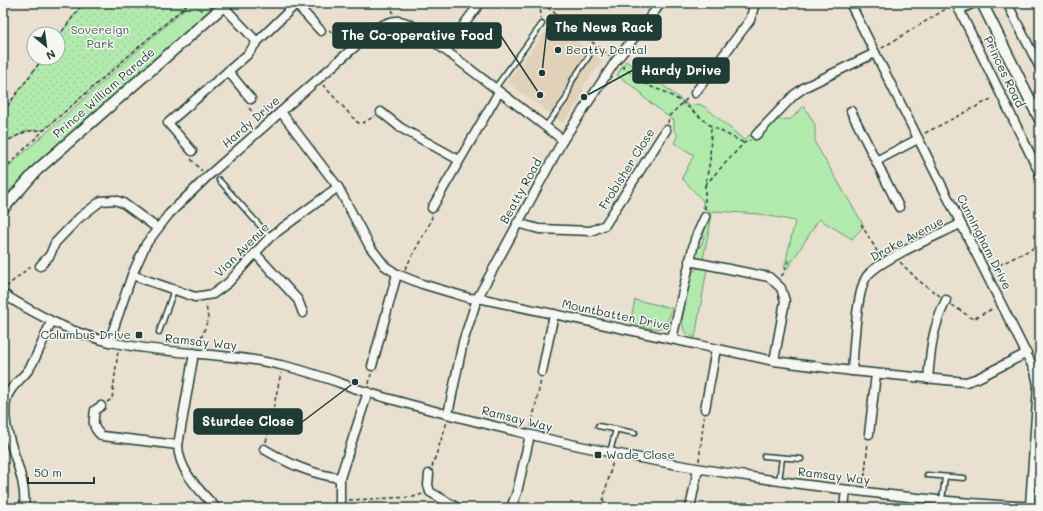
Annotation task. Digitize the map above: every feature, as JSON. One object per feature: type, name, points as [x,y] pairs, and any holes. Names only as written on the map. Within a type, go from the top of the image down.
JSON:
[{"type":"street","points":[[192,151],[168,123],[247,55],[257,42],[297,3],[321,31]]},
{"type":"street","points":[[445,50],[480,3]]},
{"type":"street","name":"Beatty Road","points":[[448,414],[463,342],[477,298],[516,223],[563,140],[615,62],[661,3]]},
{"type":"street","points":[[695,93],[750,20],[755,3]]},
{"type":"street","name":"Cunningham Drive","points":[[850,3],[1035,371],[1039,385],[1036,480],[1030,506]]},
{"type":"street","points":[[958,6],[974,3]]},
{"type":"street","name":"Princes Road","points":[[982,3],[1039,115]]},
{"type":"street","points":[[1007,3],[1040,66]]},
{"type":"street","name":"Prince William Parade","points":[[3,209],[37,170],[225,5]]},
{"type":"street","points":[[225,5],[257,42]]},
{"type":"street","name":"Princes Road","points":[[958,6],[1040,174]]},
{"type":"street","points":[[396,20],[405,21],[411,25],[563,140]]},
{"type":"street","name":"Hardy Drive","points":[[109,342],[132,275],[146,244],[157,228],[182,200],[208,176],[376,28],[396,20]]},
{"type":"street","points":[[756,136],[794,95],[805,87],[875,53]]},
{"type":"street","points":[[228,71],[251,99]]},
{"type":"street","points":[[432,208],[497,91]]},
{"type":"street","points":[[852,111],[899,207]]},
{"type":"street","name":"Mountbatten Drive","points":[[281,112],[338,187],[370,247],[385,266],[399,275],[428,286],[468,298],[477,298],[774,361],[928,380],[966,382],[978,378],[1027,353]]},
{"type":"street","points":[[381,112],[415,137],[458,160]]},
{"type":"street","name":"Frobisher Close","points":[[516,223],[538,229],[591,231],[605,225],[666,130]]},
{"type":"street","points":[[876,161],[918,139]]},
{"type":"street","name":"Vian Avenue","points":[[204,297],[220,290],[270,237],[338,187]]},
{"type":"street","points":[[40,266],[50,255],[55,243],[79,218],[101,201],[115,200],[123,203],[157,228]]},
{"type":"street","points":[[672,339],[689,261],[695,239],[705,217]]},
{"type":"street","name":"Drake Avenue","points":[[852,371],[860,295],[863,284],[872,270],[960,224]]},
{"type":"street","points":[[255,253],[298,300],[303,313]]},
{"type":"street","points":[[689,261],[769,277],[776,282],[781,288],[785,301],[774,361]]},
{"type":"street","points":[[132,275],[195,297],[204,297]]},
{"type":"street","points":[[372,366],[399,275]]},
{"type":"street","name":"Ramsay Way","points":[[3,294],[51,322],[82,334],[109,342],[142,348],[254,360],[283,366],[368,392],[448,414],[530,435],[613,453],[698,469],[846,490],[1006,507],[1040,507]]},
{"type":"street","points":[[928,380],[931,342],[935,324],[946,300]]},
{"type":"street","points":[[542,372],[554,314]]},
{"type":"street","points":[[24,508],[25,499],[22,480],[5,426],[5,399],[29,369],[51,322]]},
{"type":"street","points":[[705,409],[716,349]]},
{"type":"street","points":[[194,353],[178,445],[178,457],[188,476],[216,508]]},
{"type":"street","points":[[869,434],[876,374]]},
{"type":"street","points":[[339,504],[340,478],[368,392]]},
{"type":"street","points":[[101,406],[95,410],[93,423],[96,431],[102,436],[178,445]]},
{"type":"street","points":[[511,508],[517,492],[530,435]]},
{"type":"street","points":[[264,449],[290,464],[309,472],[340,478]]},
{"type":"street","points":[[690,508],[698,469]]},
{"type":"street","points":[[430,474],[428,485],[430,492],[458,508]]},
{"type":"street","points":[[844,508],[846,490]]},
{"type":"lane","points":[[497,91],[542,24]]},
{"type":"lane","points":[[545,127],[566,99],[572,81],[589,56]]},
{"type":"lane","points":[[219,180],[270,237]]},
{"type":"lane","points":[[159,332],[174,290]]},
{"type":"lane","points":[[598,426],[634,433]]},
{"type":"lane","points":[[613,453],[616,429]]},
{"type":"lane","points":[[764,456],[801,459]]},
{"type":"lane","points":[[779,481],[782,458]]},
{"type":"lane","points":[[928,475],[964,478]]},
{"type":"lane","points":[[942,500],[945,477]]},
{"type":"path","points":[[66,26],[83,3]]},
{"type":"path","points":[[3,170],[44,130],[189,3]]},
{"type":"path","points":[[194,3],[209,19]]},
{"type":"path","points":[[391,3],[396,20]]},
{"type":"path","points":[[541,3],[542,24]]},
{"type":"path","points":[[541,3],[608,53],[615,62],[649,86],[665,92],[682,102],[711,126],[744,143]]},
{"type":"path","points":[[875,53],[951,6],[958,6]]},
{"type":"path","points":[[321,31],[330,30],[350,51]]},
{"type":"path","points":[[3,112],[37,66]]},
{"type":"path","points":[[318,79],[357,122],[365,122],[381,112]]},
{"type":"path","points":[[666,130],[669,116],[682,102],[695,93]]},
{"type":"path","points":[[918,139],[932,129],[1000,94]]},
{"type":"path","points":[[251,99],[247,105],[264,126]]},
{"type":"path","points":[[705,217],[705,186],[710,161],[711,126]]},
{"type":"path","points":[[3,143],[27,131],[44,130]]},
{"type":"path","points":[[705,186],[744,143],[756,136]]},
{"type":"path","points":[[192,151],[191,158],[208,176]]},
{"type":"path","points":[[399,275],[431,221],[432,208]]},
{"type":"path","points":[[861,224],[883,263]]},
{"type":"path","points":[[986,272],[1040,244]]},
{"type":"path","points":[[776,282],[784,273],[789,259]]},
{"type":"path","points":[[3,290],[33,265],[40,266]]},
{"type":"path","points":[[194,353],[200,344],[208,319],[204,297]]},
{"type":"path","points":[[101,406],[112,399],[119,343]]},
{"type":"path","points":[[264,449],[283,366]]},
{"type":"path","points":[[368,392],[372,366]]},
{"type":"path","points":[[530,435],[542,372]]},
{"type":"path","points":[[698,469],[705,409]]},
{"type":"path","points":[[430,474],[446,427],[448,414]]},
{"type":"path","points":[[863,492],[869,434]]},
{"type":"path","points":[[601,508],[613,453]]},
{"type":"path","points":[[339,504],[413,497],[430,492]]},
{"type":"shaded area","points":[[552,23],[603,61],[583,86],[582,97],[563,123],[507,82]]},
{"type":"green space","name":"Sovereign Park","points":[[83,3],[189,3],[44,130],[27,131],[3,143],[3,112],[37,66],[66,66],[66,26]]},
{"type":"green space","name":"Sovereign Park","points":[[191,3],[219,3],[29,170],[3,198],[3,173],[11,164]]},
{"type":"green space","points":[[626,61],[653,81],[655,79],[689,106],[699,104],[705,107],[744,140],[749,135],[755,140],[770,124],[777,120],[791,119],[804,106],[815,125],[815,143],[864,226],[852,239],[819,219],[788,268],[784,269],[795,221],[759,214],[713,211],[703,259],[698,258],[694,254],[697,248],[701,246],[704,237],[704,229],[711,212],[703,208],[703,201],[682,178],[694,155],[674,143],[678,135],[674,130],[674,120],[617,75]]},
{"type":"green space","points":[[698,268],[707,269],[695,338],[684,331],[682,321],[690,274]]},
{"type":"green space","points":[[635,300],[672,308],[666,324],[657,329],[630,323]]},
{"type":"place","name":"Beatty Dental","points":[[558,50]]},
{"type":"place","name":"The News Rack","points":[[542,73]]},
{"type":"place","name":"The Co-operative Food","points":[[540,95]]},
{"type":"place","name":"Hardy Drive","points":[[584,97]]},
{"type":"place","name":"Columbus Drive","points":[[139,335]]},
{"type":"place","name":"Sturdee Close","points":[[355,382]]},
{"type":"place","name":"Wade Close","points":[[598,455]]}]
